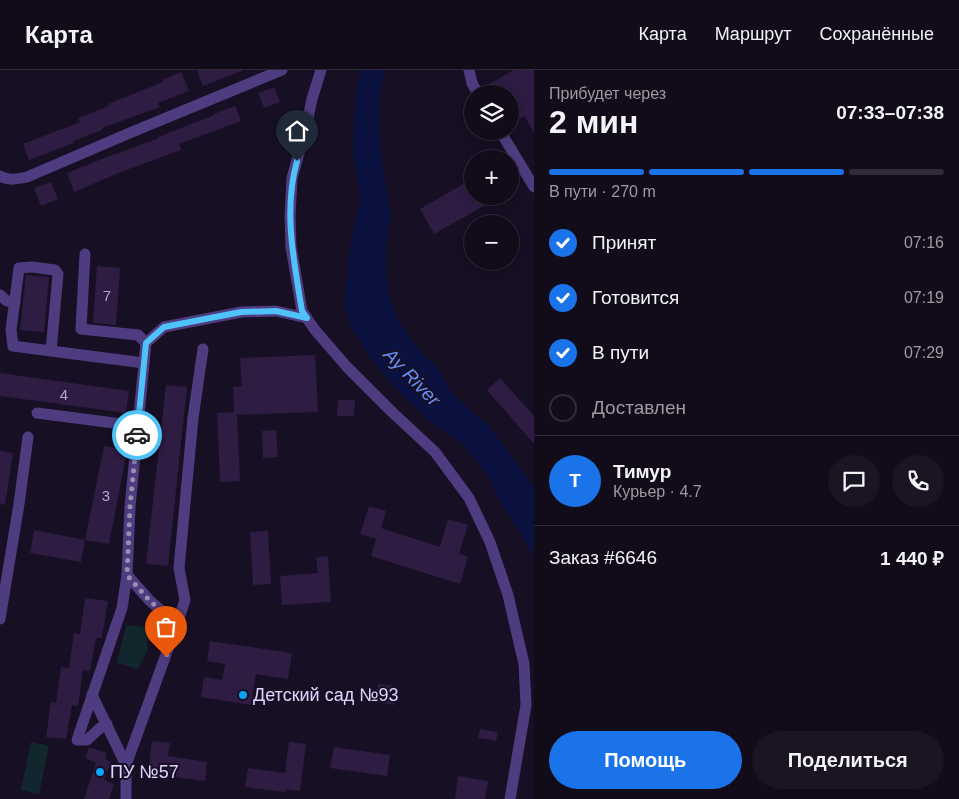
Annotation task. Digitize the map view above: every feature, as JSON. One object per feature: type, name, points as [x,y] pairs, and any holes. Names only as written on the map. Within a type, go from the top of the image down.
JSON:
[{"type":"street","points":[[0,176],[2,178],[15,179],[27,177],[282,70]]},
{"type":"street","points":[[469,70],[473,85]]},
{"type":"street","points":[[317,72],[292,178],[291,247],[302,311],[315,330],[347,367],[436,452],[469,498],[490,542],[508,595],[524,664],[526,705],[510,799]]},
{"type":"street","points":[[505,140],[534,187]]},
{"type":"street","points":[[85,254],[81,329],[138,335],[146,343]]},
{"type":"street","points":[[51,351],[58,274],[55,270],[32,267],[19,268],[11,330],[13,346],[51,351],[144,363]]},
{"type":"street","points":[[0,295],[7,301],[14,303]]},
{"type":"street","points":[[107,724],[87,740],[77,740],[122,608],[127,575],[130,507],[146,343],[164,327],[241,312],[276,311],[307,318]]},
{"type":"street","points":[[126,799],[126,765],[185,600],[179,568],[193,418],[203,349]]},
{"type":"street","points":[[37,413],[137,426]]},
{"type":"street","points":[[0,619],[28,437]]},
{"type":"street","points":[[127,575],[150,601],[177,624]]},
{"type":"street","points":[[92,695],[126,765]]},
{"type":"shaded area","points":[[126,625],[146,627],[148,649],[138,669],[117,663]]},
{"type":"shaded area","points":[[31,742],[49,746],[39,794],[21,790]]},
{"type":"water","name":"Ay River","points":[[361,70],[385,70],[380,92],[379,128],[382,162],[391,215],[386,245],[386,276],[389,296],[398,320],[416,346],[440,371],[453,395],[487,424],[534,489],[534,556],[498,498],[487,475],[462,443],[431,422],[406,399],[372,360],[352,329],[344,307],[351,240],[360,202],[353,154],[354,118]]},
{"type":"building","points":[[197,70],[242,70],[242,71],[203,86]]},
{"type":"building","points":[[514,70],[534,70],[534,133],[525,116],[519,119],[519,85],[487,85]]},
{"type":"building","points":[[181,72],[189,91],[158,103],[160,107],[102,128],[102,130],[73,141],[74,143],[29,160],[23,144],[80,122],[78,118],[163,82],[162,80]]},
{"type":"building","points":[[274,87],[280,102],[264,108],[258,93]]},
{"type":"building","points":[[235,106],[241,121],[179,144],[181,150],[74,192],[67,173],[159,138]]},
{"type":"building","points":[[51,182],[58,199],[41,206],[34,188]]},
{"type":"building","points":[[464,184],[464,205],[486,205],[468,215],[464,215],[464,217],[434,234],[420,209]]},
{"type":"building","points":[[97,266],[120,268],[116,325],[93,323]]},
{"type":"building","points":[[26,275],[49,277],[44,332],[20,330]]},
{"type":"building","points":[[315,355],[318,412],[237,415],[240,481],[220,482],[217,413],[234,412],[233,387],[242,386],[240,358]]},
{"type":"building","points":[[0,373],[129,391],[126,413],[0,396]]},
{"type":"building","points":[[500,378],[534,416],[534,444],[487,390]]},
{"type":"building","points":[[166,385],[187,387],[168,566],[146,564]]},
{"type":"building","points":[[338,400],[355,400],[354,416],[337,416]]},
{"type":"building","points":[[276,430],[278,457],[263,458],[262,431]]},
{"type":"building","points":[[104,446],[127,450],[109,544],[85,540]]},
{"type":"building","points":[[0,451],[13,453],[5,505],[0,504]]},
{"type":"building","points":[[369,506],[386,511],[381,528],[440,547],[448,519],[468,525],[459,554],[468,557],[460,584],[371,556],[376,539],[360,534]]},
{"type":"building","points":[[34,530],[85,540],[81,562],[30,553]]},
{"type":"building","points":[[268,531],[271,584],[253,585],[250,532]]},
{"type":"building","points":[[328,556],[331,602],[282,605],[280,576],[318,573],[316,557]]},
{"type":"building","points":[[85,598],[108,601],[102,638],[96,638],[90,671],[83,670],[78,706],[72,705],[66,739],[46,737],[51,702],[56,703],[61,667],[69,668],[74,633],[80,634]]},
{"type":"building","points":[[210,641],[292,653],[288,679],[256,674],[251,705],[201,697],[204,677],[222,680],[225,664],[207,661]]},
{"type":"building","points":[[378,684],[397,686],[394,705],[375,702]]},
{"type":"building","points":[[480,729],[498,732],[496,741],[478,738]]},
{"type":"building","points":[[152,741],[170,743],[168,756],[207,762],[205,781],[161,775],[162,769],[149,767]]},
{"type":"building","points":[[289,742],[306,744],[300,791],[286,789],[285,792],[245,787],[248,768],[285,773]]},
{"type":"building","name":"ПУ №57","points":[[89,747],[107,753],[105,759],[111,762],[104,780],[114,784],[109,799],[84,799],[96,763],[85,758]]},
{"type":"building","points":[[334,747],[390,755],[387,776],[330,768]]},
{"type":"building","points":[[458,776],[488,781],[485,799],[455,799]]},
{"type":"way so far","points":[[137,435],[130,507],[127,575],[150,601],[177,624],[166,657]]},
{"type":"place","name":"Детский сад №93","points":[[243,695]]},
{"type":"place","name":"ПУ №57","points":[[100,772]]},
{"type":"route","points":[[137,435],[146,343],[164,327],[241,312],[276,311],[307,318],[302,311],[291,247],[292,178],[297,161]]}]
